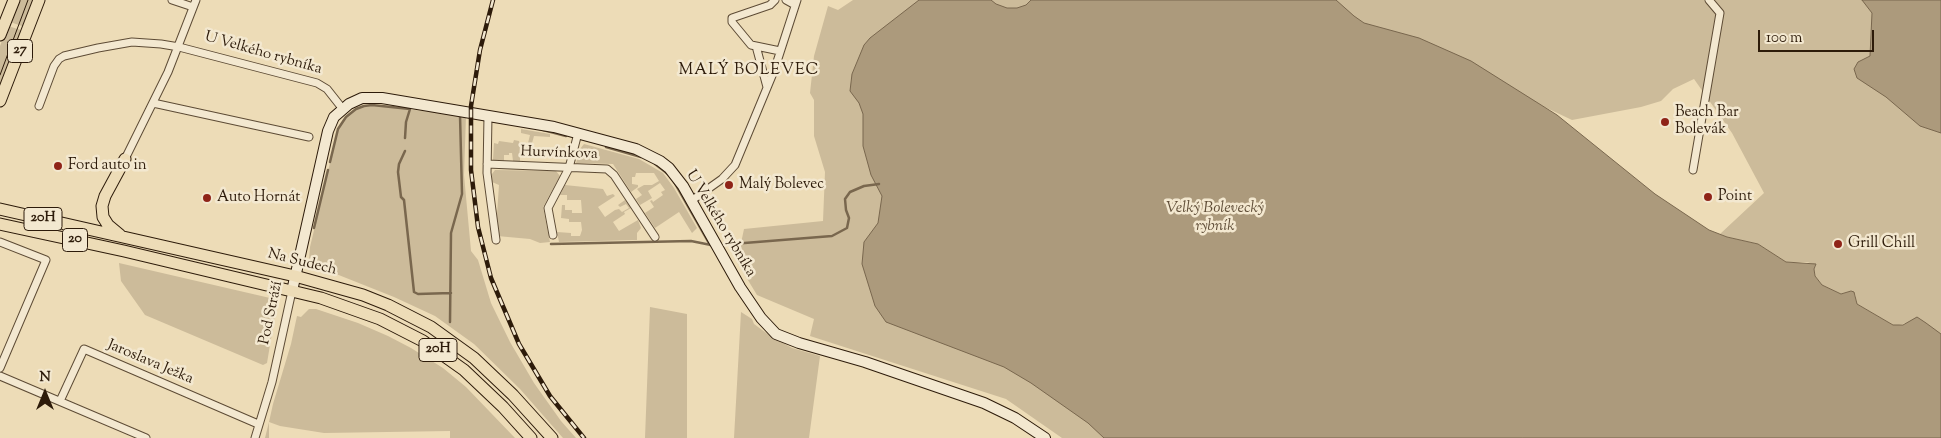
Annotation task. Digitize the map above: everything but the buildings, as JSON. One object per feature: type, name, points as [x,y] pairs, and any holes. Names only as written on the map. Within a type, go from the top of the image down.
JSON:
[{"type":"main road","name":"27","points":[[0,101],[39,0]]},
{"type":"main road","name":"27","points":[[0,35],[13,3]]},
{"type":"main road","points":[[0,12],[13,3]]},
{"type":"main road","points":[[125,159],[105,196],[102,212],[108,225],[126,238]]},
{"type":"main road","name":"Na Sudech","points":[[0,208],[296,276],[363,295],[388,305],[431,327],[466,352],[492,374],[552,438]]},
{"type":"main road","name":"Na Sudech","points":[[0,224],[150,257],[292,291],[356,309],[402,329],[423,341],[464,370],[503,407],[531,438]]},
{"type":"street","points":[[125,159],[179,47],[194,4],[172,0]]},
{"type":"street","points":[[775,0],[770,5],[732,18],[732,22],[751,45],[780,51]]},
{"type":"street","points":[[691,201],[722,179],[735,165],[768,87],[796,2],[786,0]]},
{"type":"street","points":[[1693,170],[1720,13],[1709,0]]},
{"type":"street","name":"U Velkého rybníka","points":[[39,106],[54,66],[59,59],[64,56],[132,42],[179,47],[317,83],[327,89],[342,108],[355,101],[375,97],[554,127],[623,144],[660,161],[674,174],[740,287],[761,318],[776,334],[984,403],[1015,418],[1045,438]]},
{"type":"street","points":[[756,46],[768,87]]},
{"type":"street","points":[[153,103],[309,137]]},
{"type":"street","name":"Pod Stráží","points":[[255,438],[272,382],[328,131],[334,117],[342,108]]},
{"type":"street","points":[[488,116],[487,164],[496,240]]},
{"type":"street","points":[[553,235],[548,208],[569,168],[578,133]]},
{"type":"street","name":"Hurvínkova","points":[[487,164],[607,169],[655,237]]},
{"type":"street","points":[[0,242],[46,260],[0,368]]},
{"type":"street","name":"Jaroslava Ježka","points":[[60,401],[84,349],[258,424]]},
{"type":"street","points":[[0,376],[146,438]]},
{"type":"street","points":[[123,438],[127,430]]},
{"type":"shaded area","points":[[18,0],[35,0],[25,27],[10,22]]},
{"type":"shaded area","points":[[853,0],[1073,0],[1193,438],[1062,438],[1006,399],[810,336],[814,319],[757,295],[737,262],[744,229],[823,221],[825,172],[814,136],[814,100],[810,93],[814,56],[828,6],[838,10]]},
{"type":"shaded area","points":[[1294,0],[1941,0],[1941,363],[1910,322],[1893,325],[1857,304],[1855,294],[1851,291],[1841,294],[1822,285],[1815,276],[1814,269],[1816,265],[1807,262],[1786,262],[1758,244],[1720,234],[1764,193],[1732,133],[1694,79],[1673,89],[1661,101],[1641,107],[1572,120],[1378,28]]},
{"type":"shaded area","points":[[8,26],[24,31],[0,92],[0,46]]},
{"type":"shaded area","points":[[372,105],[466,116],[464,175],[471,251],[478,260],[491,303],[510,342],[534,383],[561,421],[576,438],[563,438],[520,389],[474,344],[435,316],[394,297],[311,264],[309,259],[310,247],[338,129],[346,117],[356,109]]},
{"type":"shaded area","points":[[521,129],[550,134],[550,137],[534,136],[529,154],[520,154],[520,161],[513,161],[512,153],[504,155],[504,161],[493,160],[494,143],[498,144],[499,141],[513,143],[514,140],[519,141],[520,145],[527,147],[530,135],[521,133]]},
{"type":"shaded area","points":[[584,144],[639,159],[663,173],[697,228],[692,233],[679,212],[655,228],[645,213],[654,207],[650,201],[652,200],[653,202],[663,195],[661,192],[665,190],[660,183],[648,191],[652,198],[640,205],[636,199],[642,195],[637,189],[659,181],[654,173],[636,173],[635,177],[632,177],[632,184],[638,185],[638,187],[631,192],[613,164],[576,163],[580,149]]},
{"type":"shaded area","points":[[495,170],[556,171],[560,176],[543,207],[550,242],[540,243],[530,239],[497,236],[499,185],[492,182],[492,174]]},
{"type":"shaded area","points":[[565,185],[603,189],[607,196],[613,194],[615,196],[598,207],[605,217],[615,210],[619,209],[622,212],[629,208],[626,204],[620,207],[618,205],[625,200],[631,208],[613,222],[619,231],[638,220],[641,228],[637,233],[637,240],[559,242],[557,232],[571,233],[571,236],[580,236],[582,230],[581,222],[569,222],[569,219],[561,218],[562,205],[565,205],[565,210],[572,210],[572,213],[582,213],[581,200],[567,200],[567,195],[560,195]]},
{"type":"shaded area","points":[[119,263],[270,298],[276,309],[267,363],[263,365],[145,315],[121,281]]},
{"type":"shaded area","points":[[650,307],[687,314],[687,438],[645,438]]},
{"type":"shaded area","points":[[309,309],[316,309],[358,323],[388,336],[443,368],[466,387],[515,438],[450,438],[450,431],[324,433],[280,426],[269,422],[297,316],[301,317]]},
{"type":"shaded area","points":[[741,312],[752,319],[754,324],[769,335],[792,348],[820,356],[809,438],[734,438]]},
{"type":"shaded area","points":[[269,422],[269,438],[265,438]]},
{"type":"water","name":"Velký Bolevecký rybník","points":[[919,0],[991,0],[1007,8],[1017,8],[1026,5],[1031,0],[1336,0],[1364,23],[1419,38],[1471,61],[1557,115],[1655,194],[1709,230],[1727,237],[1758,244],[1786,262],[1816,264],[1814,269],[1815,276],[1822,285],[1841,294],[1854,292],[1857,304],[1893,325],[1903,325],[1917,317],[1926,323],[1941,334],[1941,438],[1104,438],[1088,423],[1031,383],[1004,367],[886,322],[875,306],[862,264],[864,242],[878,223],[882,196],[871,175],[863,146],[863,114],[859,103],[850,91],[852,74],[864,45],[870,38]]},
{"type":"water","points":[[1862,0],[1941,0],[1941,133],[1920,126],[1886,97],[1857,78],[1854,69],[1858,62],[1870,56],[1872,13]]},
{"type":"waterway","points":[[330,162],[338,129],[346,117],[356,109],[364,106],[372,105],[410,109],[406,122],[405,138]]},
{"type":"waterway","points":[[450,322],[451,233],[462,194],[460,115]]},
{"type":"waterway","points":[[543,130],[566,136]]},
{"type":"waterway","points":[[606,147],[641,157]]},
{"type":"waterway","points":[[405,151],[399,164],[398,172],[401,197],[404,200],[414,292],[418,294],[451,293]]},
{"type":"waterway","points":[[655,164],[668,174]]},
{"type":"waterway","points":[[314,228],[328,170]]},
{"type":"waterway","points":[[673,180],[710,245]]},
{"type":"waterway","points":[[732,244],[832,236],[847,228],[849,218],[845,199],[850,192],[864,186],[879,184]]},
{"type":"waterway","points":[[551,244],[691,241],[711,245]]},
{"type":"tram line","points":[[0,75],[28,0]]},
{"type":"railway","points":[[493,0],[480,50],[471,106],[471,170],[478,227],[491,278],[519,344],[550,396],[584,438]]},
{"type":"place","name":"Beach Bar Bolevák","points":[[1665,122]]},
{"type":"place","name":"Ford auto in","points":[[58,166]]},
{"type":"place","name":"Malý Bolevec","points":[[729,185]]},
{"type":"place","name":"Point","points":[[1708,197]]},
{"type":"place","name":"Auto Hornát","points":[[207,198]]},
{"type":"place","name":"Grill Chill","points":[[1838,244]]},
{"type":"district","name":"MALÝ BOLEVEC","points":[[749,71]]}]
